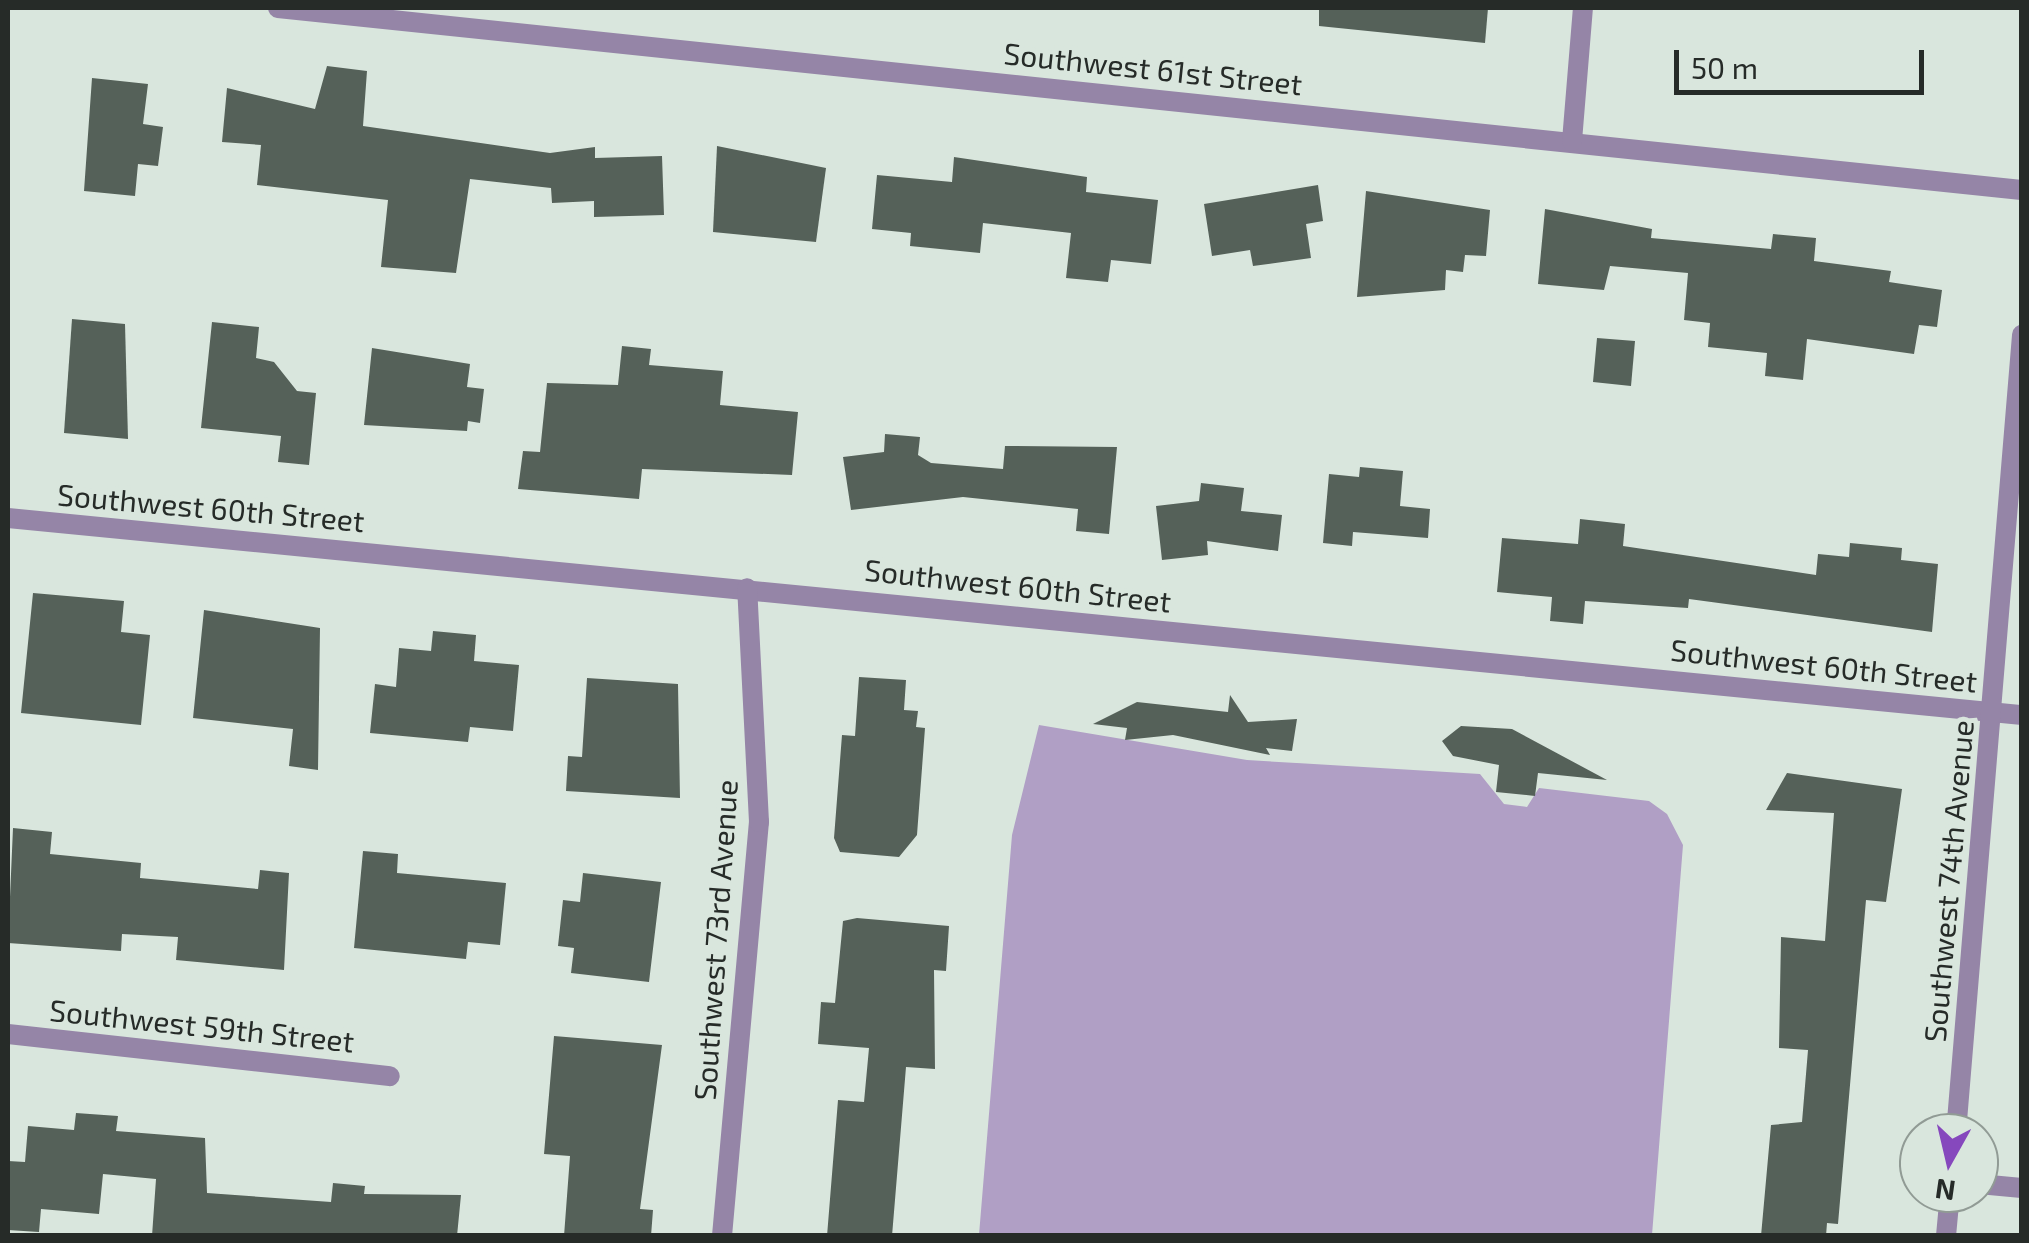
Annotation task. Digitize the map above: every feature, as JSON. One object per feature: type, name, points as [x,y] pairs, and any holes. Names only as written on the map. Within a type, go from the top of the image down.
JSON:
[{"type":"street","name":"Southwest 61st Street","points":[[278,8],[2022,190]]},
{"type":"street","points":[[1572,141],[1583,8]]},
{"type":"street","name":"Southwest 74th Avenue","points":[[1958,1113],[2022,335]]},
{"type":"street","name":"Southwest 60th Street","points":[[8,518],[2022,715]]},
{"type":"street","name":"Southwest 73rd Avenue","points":[[722,1236],[759,822],[746,588]]},
{"type":"street","name":"Southwest 59th Street","points":[[8,1034],[390,1076]]},
{"type":"shaded area","points":[[1039,725],[1247,760],[1480,774],[1504,804],[1527,807],[1539,788],[1649,801],[1667,814],[1683,845],[1652,1235],[979,1235],[1012,835]]},
{"type":"building","points":[[1319,8],[1488,8],[1485,43],[1319,26]]},
{"type":"building","points":[[327,66],[367,71],[363,126],[550,153],[595,147],[595,158],[662,156],[664,215],[594,217],[594,201],[552,203],[551,188],[470,179],[456,273],[381,267],[388,200],[257,185],[261,145],[222,142],[227,88],[315,109]]},
{"type":"building","points":[[92,78],[148,84],[143,124],[163,127],[158,166],[138,164],[135,196],[84,191]]},
{"type":"building","points":[[717,146],[826,168],[816,242],[713,232]]},
{"type":"building","points":[[954,157],[1087,177],[1086,192],[1158,200],[1151,264],[1111,260],[1108,282],[1066,278],[1071,233],[983,223],[980,253],[910,246],[911,233],[872,229],[877,175],[952,182]]},
{"type":"building","points":[[1318,185],[1323,221],[1306,224],[1311,258],[1253,266],[1250,250],[1212,256],[1204,204]]},
{"type":"building","points":[[1366,191],[1490,210],[1486,256],[1465,255],[1463,272],[1446,270],[1445,290],[1357,297]]},
{"type":"building","points":[[1545,209],[1652,229],[1651,238],[1771,249],[1773,234],[1816,238],[1814,261],[1891,271],[1889,282],[1942,290],[1937,327],[1919,325],[1914,354],[1807,339],[1803,380],[1765,376],[1767,353],[1708,347],[1710,323],[1684,320],[1688,273],[1610,266],[1604,290],[1538,284]]},
{"type":"building","points":[[72,319],[125,324],[128,439],[64,433]]},
{"type":"building","points":[[212,322],[259,327],[256,358],[274,362],[297,391],[316,393],[309,465],[278,462],[281,436],[201,428]]},
{"type":"building","points":[[1597,338],[1635,341],[1631,386],[1593,382]]},
{"type":"building","points":[[622,346],[651,349],[649,365],[723,371],[720,405],[798,412],[792,475],[642,469],[639,499],[518,489],[523,451],[540,452],[547,383],[618,385]]},
{"type":"building","points":[[372,348],[470,364],[467,387],[484,389],[480,423],[468,421],[467,431],[364,425]]},
{"type":"building","points":[[885,434],[920,437],[918,455],[931,463],[1003,469],[1005,446],[1117,447],[1109,534],[1076,531],[1078,509],[963,497],[851,510],[843,457],[884,452]]},
{"type":"building","points":[[1360,467],[1403,471],[1400,506],[1430,509],[1428,538],[1353,532],[1352,546],[1323,543],[1329,474],[1359,477]]},
{"type":"building","points":[[1201,483],[1244,488],[1241,511],[1282,515],[1278,551],[1207,541],[1208,555],[1162,560],[1156,506],[1199,501]]},
{"type":"building","points":[[1580,519],[1625,524],[1623,546],[1816,575],[1818,554],[1849,557],[1850,543],[1902,548],[1901,560],[1938,564],[1932,632],[1689,599],[1688,608],[1585,601],[1583,624],[1550,621],[1552,597],[1497,592],[1502,538],[1578,544]]},
{"type":"building","points":[[33,593],[124,601],[121,632],[150,635],[141,725],[21,713]]},
{"type":"building","points":[[204,610],[320,628],[318,770],[289,766],[293,729],[193,718]]},
{"type":"building","points":[[433,631],[476,635],[474,661],[519,665],[513,731],[470,727],[468,742],[370,733],[375,684],[396,687],[399,648],[431,651]]},
{"type":"building","points":[[859,677],[906,680],[904,710],[918,711],[916,727],[925,728],[917,835],[899,857],[840,852],[834,838],[842,735],[855,736]]},
{"type":"building","points":[[587,678],[678,684],[680,798],[566,791],[568,756],[582,757]]},
{"type":"building","points":[[1230,695],[1248,722],[1297,719],[1292,751],[1266,748],[1270,755],[1173,735],[1125,740],[1127,728],[1093,724],[1137,702],[1228,712]]},
{"type":"building","points":[[1461,726],[1512,729],[1607,780],[1538,773],[1535,796],[1496,792],[1499,765],[1453,756],[1442,741]]},
{"type":"building","points":[[1787,773],[1902,789],[1886,902],[1866,900],[1838,1224],[1827,1223],[1826,1236],[1761,1236],[1771,1125],[1802,1122],[1808,1050],[1779,1048],[1781,937],[1825,941],[1834,813],[1766,810]]},
{"type":"building","points":[[13,828],[52,832],[50,854],[141,863],[140,878],[258,889],[260,870],[289,873],[284,970],[176,960],[178,937],[122,934],[121,951],[8,943]]},
{"type":"building","points":[[363,851],[398,854],[397,873],[506,883],[500,945],[468,942],[466,959],[354,948]]},
{"type":"building","points":[[583,873],[661,882],[649,982],[571,973],[574,948],[558,946],[563,900],[580,902]]},
{"type":"building","points":[[857,918],[949,926],[946,971],[934,970],[935,1069],[906,1067],[892,1236],[827,1236],[838,1100],[864,1102],[869,1048],[818,1044],[821,1002],[835,1003],[843,921]]},
{"type":"building","points":[[554,1036],[662,1045],[640,1209],[653,1210],[651,1236],[564,1236],[570,1156],[544,1154]]},
{"type":"building","points":[[76,1113],[118,1116],[116,1131],[205,1138],[207,1193],[331,1202],[333,1183],[365,1186],[364,1194],[461,1195],[457,1236],[152,1236],[156,1179],[103,1174],[99,1214],[41,1209],[39,1232],[8,1230],[8,1161],[25,1162],[28,1126],[74,1130]]}]
